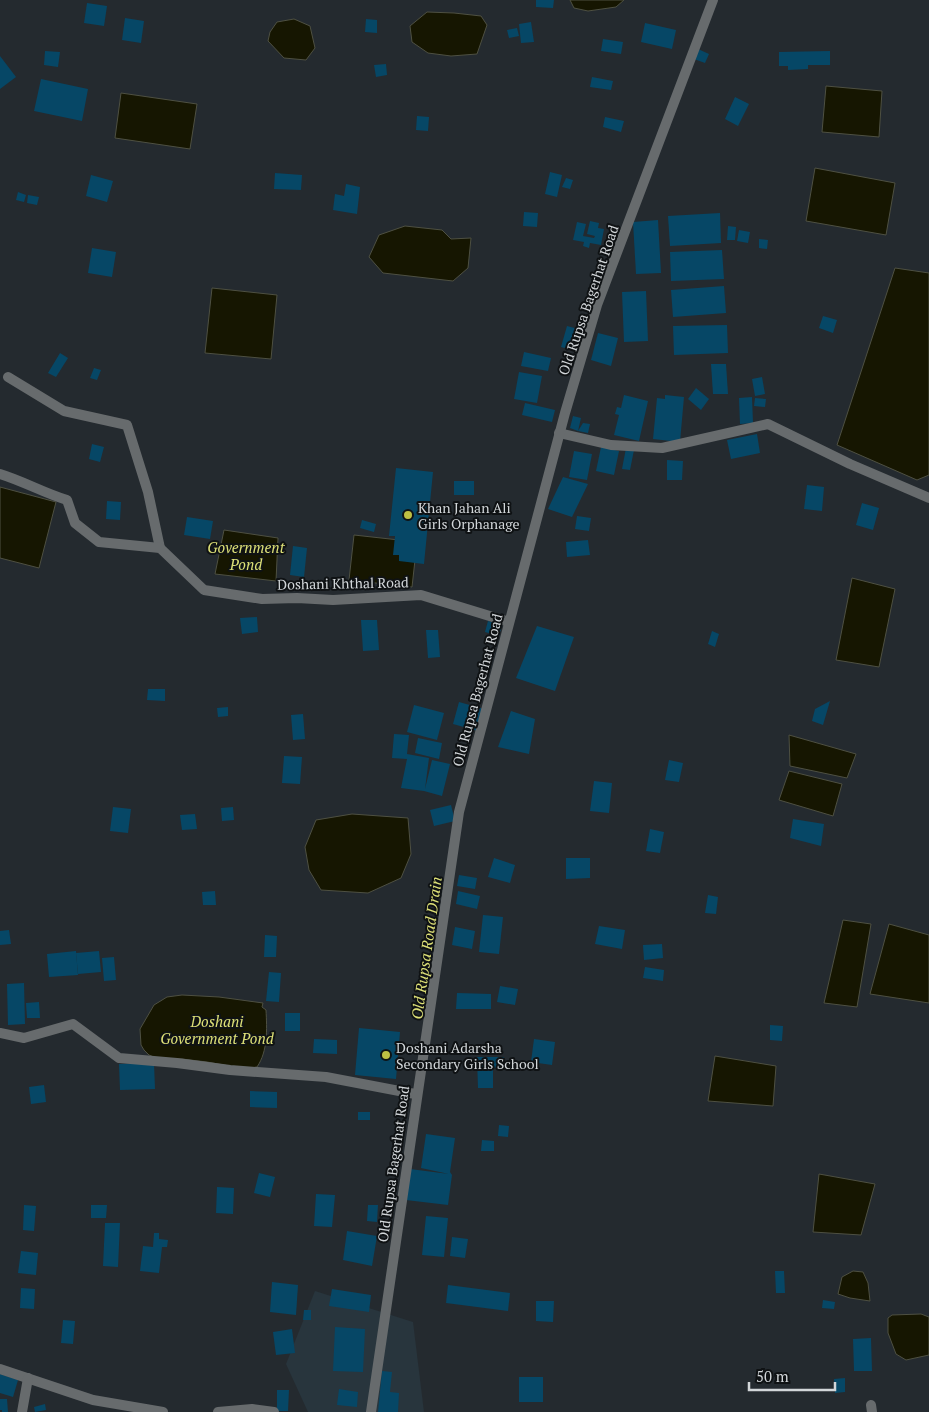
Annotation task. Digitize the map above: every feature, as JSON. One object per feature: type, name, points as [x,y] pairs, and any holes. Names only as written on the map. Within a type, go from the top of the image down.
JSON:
[{"type":"street","name":"Old Rupsa Bagerhat Road","points":[[371,1412],[459,812],[559,432],[597,305],[713,0]]},
{"type":"street","points":[[0,474],[17,479],[47,494],[67,500],[75,523],[99,542],[160,548],[148,492],[127,426],[64,411],[8,377]]},
{"type":"street","points":[[559,432],[611,445],[662,448],[768,424],[850,464],[929,498]]},
{"type":"street","name":"Doshani Khthal Road","points":[[160,548],[204,590],[262,599],[333,600],[421,595],[510,622]]},
{"type":"street","points":[[0,1033],[24,1038],[73,1024],[118,1058],[230,1070],[326,1077],[415,1094]]},
{"type":"street","points":[[0,1369],[93,1400],[163,1412]]},
{"type":"street","points":[[22,1412],[28,1378]]},
{"type":"street","points":[[218,1412],[252,1409],[274,1412]]},
{"type":"shaded area","points":[[315,1291],[413,1322],[424,1412],[308,1412],[286,1364]]},
{"type":"water","points":[[570,0],[624,0],[616,7],[588,11],[574,8]]},
{"type":"water","points":[[427,12],[481,16],[487,25],[477,54],[451,56],[428,53],[412,42],[410,26]]},
{"type":"water","points":[[294,19],[310,26],[315,48],[306,60],[284,58],[268,41],[270,32],[277,22]]},
{"type":"water","points":[[826,86],[882,91],[879,137],[822,132]]},
{"type":"water","points":[[121,93],[197,104],[190,149],[115,138]]},
{"type":"water","points":[[815,168],[895,183],[886,235],[806,221]]},
{"type":"water","points":[[405,226],[442,230],[451,239],[471,238],[468,268],[453,281],[383,273],[369,257],[379,235]]},
{"type":"water","points":[[895,268],[929,273],[929,475],[917,480],[837,445]]},
{"type":"water","points":[[212,288],[277,295],[271,359],[205,353]]},
{"type":"water","points":[[0,487],[56,502],[39,568],[0,558]]},
{"type":"water","name":"Government Pond","points":[[224,530],[278,538],[276,581],[215,574]]},
{"type":"water","points":[[354,535],[417,542],[412,587],[349,580]]},
{"type":"water","points":[[852,578],[895,589],[879,667],[836,660]]},
{"type":"water","points":[[789,735],[856,754],[847,778],[790,766]]},
{"type":"water","points":[[789,771],[842,784],[833,816],[779,800]]},
{"type":"water","points":[[352,814],[408,818],[411,854],[401,878],[368,893],[321,890],[309,870],[305,847],[316,820]]},
{"type":"water","points":[[843,920],[871,924],[857,1007],[824,1003]]},
{"type":"water","points":[[889,924],[929,935],[929,1003],[870,994]]},
{"type":"water","name":"Doshani Government Pond","points":[[182,995],[219,997],[263,1003],[262,1007],[266,1010],[266,1040],[261,1061],[257,1067],[246,1069],[182,1059],[161,1060],[149,1055],[141,1045],[140,1029],[154,1005],[167,997]]},
{"type":"water","points":[[715,1056],[776,1066],[773,1106],[708,1101]]},
{"type":"water","points":[[819,1174],[875,1184],[861,1235],[813,1232]]},
{"type":"water","points":[[853,1271],[863,1272],[868,1283],[870,1301],[838,1294],[842,1277]]},
{"type":"water","points":[[921,1314],[929,1317],[929,1355],[906,1360],[896,1354],[888,1333],[888,1318],[892,1315]]},
{"type":"building","points":[[536,0],[554,0],[553,8],[536,7]]},
{"type":"building","points":[[87,3],[107,6],[104,26],[84,23]]},
{"type":"building","points":[[125,18],[144,21],[141,43],[122,40]]},
{"type":"building","points":[[366,19],[377,20],[377,33],[365,32]]},
{"type":"building","points":[[531,22],[534,42],[521,43],[519,24]]},
{"type":"building","points":[[645,23],[676,30],[672,49],[641,42]]},
{"type":"building","points":[[517,28],[519,36],[509,38],[507,30]]},
{"type":"building","points":[[603,39],[623,42],[621,54],[601,51]]},
{"type":"building","points":[[698,49],[709,54],[705,63],[694,59]]},
{"type":"building","points":[[45,51],[60,52],[58,67],[44,65]]},
{"type":"building","points":[[830,51],[830,65],[808,65],[808,69],[788,70],[788,66],[779,66],[779,52]]},
{"type":"building","points":[[0,56],[16,77],[0,89]]},
{"type":"building","points":[[386,64],[387,75],[376,77],[374,65]]},
{"type":"building","points":[[592,77],[613,81],[611,90],[590,87]]},
{"type":"building","points":[[41,79],[88,89],[82,121],[34,111]]},
{"type":"building","points":[[735,97],[749,104],[738,126],[725,119]]},
{"type":"building","points":[[417,116],[429,117],[428,131],[416,130]]},
{"type":"building","points":[[605,117],[624,121],[621,132],[603,127]]},
{"type":"building","points":[[550,172],[562,175],[557,197],[545,194]]},
{"type":"building","points":[[275,173],[302,175],[301,190],[274,189]]},
{"type":"building","points":[[91,175],[113,181],[107,202],[86,196]]},
{"type":"building","points":[[566,178],[573,180],[570,189],[562,187]]},
{"type":"building","points":[[346,184],[360,187],[357,214],[333,210],[335,194],[344,196]]},
{"type":"building","points":[[18,192],[26,195],[24,202],[16,200]]},
{"type":"building","points":[[28,195],[39,197],[37,205],[27,203]]},
{"type":"building","points":[[524,212],[538,213],[537,227],[523,226]]},
{"type":"building","points":[[720,213],[721,243],[670,246],[668,216]]},
{"type":"building","points":[[658,220],[661,273],[636,274],[633,222]]},
{"type":"building","points":[[590,221],[599,223],[598,228],[604,229],[601,245],[590,243],[589,248],[583,246],[584,242],[573,240],[577,222],[586,224],[583,236],[594,238],[595,236],[587,234]]},
{"type":"building","points":[[728,226],[736,227],[735,240],[727,240]]},
{"type":"building","points":[[739,230],[750,232],[748,243],[737,241]]},
{"type":"building","points":[[759,239],[768,240],[767,249],[759,248]]},
{"type":"building","points":[[92,248],[116,252],[112,277],[88,273]]},
{"type":"building","points":[[722,250],[724,279],[671,281],[670,252]]},
{"type":"building","points":[[724,286],[726,313],[673,317],[671,290]]},
{"type":"building","points":[[646,291],[648,341],[624,342],[622,292]]},
{"type":"building","points":[[823,316],[837,320],[833,333],[819,328]]},
{"type":"building","points":[[727,325],[728,353],[674,355],[673,326]]},
{"type":"building","points":[[567,326],[582,330],[576,351],[561,347]]},
{"type":"building","points":[[598,333],[618,338],[611,366],[591,360]]},
{"type":"building","points":[[524,352],[551,358],[548,371],[521,366]]},
{"type":"building","points":[[60,353],[68,358],[56,377],[48,373]]},
{"type":"building","points":[[711,364],[726,364],[728,394],[713,394]]},
{"type":"building","points":[[94,368],[101,370],[97,380],[90,378]]},
{"type":"building","points":[[519,372],[542,376],[537,403],[514,399]]},
{"type":"building","points":[[762,377],[765,394],[755,396],[752,379]]},
{"type":"building","points":[[696,388],[709,399],[701,410],[688,399]]},
{"type":"building","points":[[624,395],[648,401],[639,441],[614,435],[619,415],[615,414],[617,407],[621,408]]},
{"type":"building","points":[[665,395],[684,397],[680,442],[653,439],[657,398],[665,399]]},
{"type":"building","points":[[752,397],[753,423],[740,424],[739,398]]},
{"type":"building","points":[[755,398],[766,399],[765,407],[754,406]]},
{"type":"building","points":[[525,403],[555,410],[552,422],[522,415]]},
{"type":"building","points":[[573,416],[581,418],[578,431],[570,428]]},
{"type":"building","points":[[583,423],[590,424],[588,433],[578,431]]},
{"type":"building","points":[[757,434],[760,453],[731,459],[727,440]]},
{"type":"building","points":[[92,444],[104,447],[100,462],[89,459]]},
{"type":"building","points":[[601,447],[619,451],[614,475],[596,471]]},
{"type":"building","points":[[626,448],[634,450],[630,470],[622,469]]},
{"type":"building","points":[[574,451],[592,454],[587,480],[569,477]]},
{"type":"building","points":[[667,460],[683,461],[682,480],[667,480]]},
{"type":"building","name":"Khan Jahan Ali Girls Orphanage","points":[[396,468],[433,472],[424,564],[399,561],[399,555],[393,555],[395,536],[389,536]]},
{"type":"building","points":[[563,477],[588,484],[572,517],[548,509]]},
{"type":"building","points":[[454,481],[474,481],[474,495],[454,495]]},
{"type":"building","points":[[807,485],[824,487],[822,511],[804,509]]},
{"type":"building","points":[[107,501],[121,502],[120,520],[106,519]]},
{"type":"building","points":[[862,503],[879,508],[873,530],[856,525]]},
{"type":"building","points":[[577,516],[591,518],[589,531],[575,529]]},
{"type":"building","points":[[187,517],[213,521],[210,539],[184,535]]},
{"type":"building","points":[[362,520],[376,524],[374,532],[360,528]]},
{"type":"building","points":[[588,540],[590,555],[567,557],[566,542]]},
{"type":"building","points":[[293,546],[307,548],[304,577],[290,575]]},
{"type":"building","points":[[257,617],[258,632],[242,634],[240,618]]},
{"type":"building","points":[[361,620],[377,620],[379,650],[363,651]]},
{"type":"building","points":[[488,621],[502,625],[499,636],[485,632]]},
{"type":"building","points":[[537,626],[574,637],[555,691],[516,678]]},
{"type":"building","points":[[426,630],[438,630],[440,657],[428,658]]},
{"type":"building","points":[[712,631],[719,634],[715,647],[708,644]]},
{"type":"building","points":[[148,689],[165,689],[165,701],[147,700]]},
{"type":"building","points":[[830,701],[823,725],[812,721],[815,709]]},
{"type":"building","points":[[459,702],[484,709],[478,731],[453,724]]},
{"type":"building","points":[[414,705],[444,713],[437,740],[407,732]]},
{"type":"building","points":[[228,707],[228,716],[218,717],[217,708]]},
{"type":"building","points":[[511,711],[535,719],[529,754],[498,747]]},
{"type":"building","points":[[303,714],[305,739],[293,740],[291,715]]},
{"type":"building","points":[[394,734],[409,735],[407,754],[429,758],[425,789],[432,760],[450,764],[442,796],[401,788],[407,759],[392,758]]},
{"type":"building","points":[[418,738],[442,743],[439,759],[415,753]]},
{"type":"building","points":[[284,756],[302,757],[300,784],[282,783]]},
{"type":"building","points":[[669,760],[683,763],[679,782],[665,780]]},
{"type":"building","points":[[594,781],[612,783],[609,813],[590,811]]},
{"type":"building","points":[[451,805],[455,821],[434,826],[430,810]]},
{"type":"building","points":[[113,807],[131,809],[128,833],[110,831]]},
{"type":"building","points":[[233,807],[234,820],[222,821],[221,808]]},
{"type":"building","points":[[195,814],[197,829],[182,830],[180,815]]},
{"type":"building","points":[[793,819],[824,824],[821,846],[790,838]]},
{"type":"building","points":[[650,829],[664,832],[660,853],[646,851]]},
{"type":"building","points":[[494,858],[515,865],[510,883],[488,877]]},
{"type":"building","points":[[566,858],[590,858],[590,878],[566,879]]},
{"type":"building","points":[[459,875],[477,878],[475,889],[457,886]]},
{"type":"building","points":[[215,891],[216,905],[203,905],[202,892]]},
{"type":"building","points":[[458,891],[480,896],[477,909],[456,904]]},
{"type":"building","points":[[708,895],[718,897],[716,914],[705,913]]},
{"type":"building","points":[[483,915],[503,917],[499,954],[479,952]]},
{"type":"building","points":[[599,926],[625,930],[622,949],[595,944]]},
{"type":"building","points":[[455,927],[475,931],[472,949],[452,945]]},
{"type":"building","points":[[9,930],[11,944],[0,945],[0,931]]},
{"type":"building","points":[[265,935],[277,936],[276,957],[264,957]]},
{"type":"building","points":[[662,944],[663,958],[644,960],[643,945]]},
{"type":"building","points":[[76,951],[78,975],[49,977],[47,954]]},
{"type":"building","points":[[99,951],[101,972],[78,974],[76,953]]},
{"type":"building","points":[[114,957],[116,980],[104,981],[102,958]]},
{"type":"building","points":[[645,967],[664,970],[663,981],[643,978]]},
{"type":"building","points":[[269,972],[281,973],[279,1002],[266,1001]]},
{"type":"building","points":[[24,983],[25,1024],[8,1025],[7,984]]},
{"type":"building","points":[[500,986],[518,989],[515,1005],[497,1002]]},
{"type":"building","points":[[457,993],[491,994],[491,1009],[456,1009]]},
{"type":"building","points":[[39,1002],[40,1018],[27,1018],[26,1003]]},
{"type":"building","points":[[285,1013],[300,1013],[300,1031],[285,1031]]},
{"type":"building","points":[[770,1025],[783,1026],[782,1041],[770,1040]]},
{"type":"building","points":[[359,1028],[400,1032],[396,1079],[355,1075]]},
{"type":"building","points":[[314,1039],[337,1040],[337,1054],[313,1053]]},
{"type":"building","points":[[534,1039],[555,1042],[552,1065],[531,1062]]},
{"type":"building","points":[[477,1057],[504,1057],[504,1067],[493,1068],[493,1088],[478,1088]]},
{"type":"building","points":[[154,1063],[155,1089],[120,1090],[119,1064]]},
{"type":"building","points":[[44,1085],[46,1102],[31,1104],[29,1087]]},
{"type":"building","points":[[250,1091],[277,1092],[277,1108],[250,1107]]},
{"type":"building","points":[[358,1112],[370,1112],[370,1120],[358,1120]]},
{"type":"building","points":[[499,1125],[509,1126],[508,1137],[498,1136]]},
{"type":"building","points":[[426,1134],[455,1138],[448,1205],[406,1200],[410,1169],[449,1174],[421,1168]]},
{"type":"building","points":[[482,1140],[494,1141],[494,1151],[481,1151]]},
{"type":"building","points":[[259,1173],[275,1177],[270,1197],[254,1193]]},
{"type":"building","points":[[217,1187],[234,1188],[233,1214],[216,1213]]},
{"type":"building","points":[[316,1194],[335,1195],[332,1227],[314,1226]]},
{"type":"building","points":[[24,1205],[36,1206],[34,1231],[23,1230]]},
{"type":"building","points":[[91,1205],[107,1205],[106,1218],[91,1218]]},
{"type":"building","points":[[368,1205],[378,1205],[377,1222],[367,1221]]},
{"type":"building","points":[[426,1216],[448,1218],[444,1257],[422,1255]]},
{"type":"building","points":[[105,1223],[120,1223],[118,1267],[103,1266]]},
{"type":"building","points":[[347,1231],[377,1236],[372,1266],[343,1260]]},
{"type":"building","points":[[154,1233],[159,1233],[159,1239],[168,1240],[167,1247],[162,1247],[159,1273],[140,1271],[143,1246],[153,1247]]},
{"type":"building","points":[[452,1237],[468,1239],[465,1258],[450,1256]]},
{"type":"building","points":[[21,1251],[38,1253],[36,1275],[18,1273]]},
{"type":"building","points":[[775,1271],[784,1271],[785,1293],[776,1293]]},
{"type":"building","points":[[272,1282],[298,1285],[296,1315],[270,1312]]},
{"type":"building","points":[[448,1285],[510,1293],[508,1311],[446,1303]]},
{"type":"building","points":[[21,1288],[35,1289],[34,1309],[20,1308]]},
{"type":"building","points":[[332,1289],[371,1295],[369,1312],[329,1306]]},
{"type":"building","points":[[823,1300],[835,1302],[834,1309],[822,1308]]},
{"type":"building","points":[[536,1301],[554,1301],[553,1322],[536,1321]]},
{"type":"building","points":[[304,1310],[311,1310],[311,1320],[303,1320]]},
{"type":"building","points":[[63,1320],[75,1321],[73,1344],[61,1343]]},
{"type":"building","points":[[335,1327],[365,1329],[363,1372],[333,1371]]},
{"type":"building","points":[[292,1329],[295,1353],[276,1355],[273,1332]]},
{"type":"building","points":[[871,1338],[872,1371],[854,1371],[853,1339]]},
{"type":"building","points":[[382,1371],[392,1372],[390,1392],[399,1393],[398,1412],[378,1412]]},
{"type":"building","points":[[0,1374],[18,1380],[13,1397],[0,1393]]},
{"type":"building","points":[[519,1377],[543,1377],[543,1402],[519,1402]]},
{"type":"building","points":[[845,1378],[845,1392],[835,1393],[834,1379]]},
{"type":"building","points":[[339,1389],[358,1392],[357,1407],[337,1405]]},
{"type":"building","points":[[277,1390],[289,1390],[288,1411],[277,1411]]},
{"type":"building","points":[[0,1399],[7,1399],[8,1412],[0,1410]]},
{"type":"building","points":[[45,1404],[46,1410],[35,1412],[34,1407]]},
{"type":"place","name":"Khan Jahan Ali Girls Orphanage","points":[[408,515]]},
{"type":"place","name":"Doshani Adarsha Secondary Girls School","points":[[386,1055]]},
{"type":"water label","name":"Old Rupsa Road Drain","points":[[426,948]]}]
